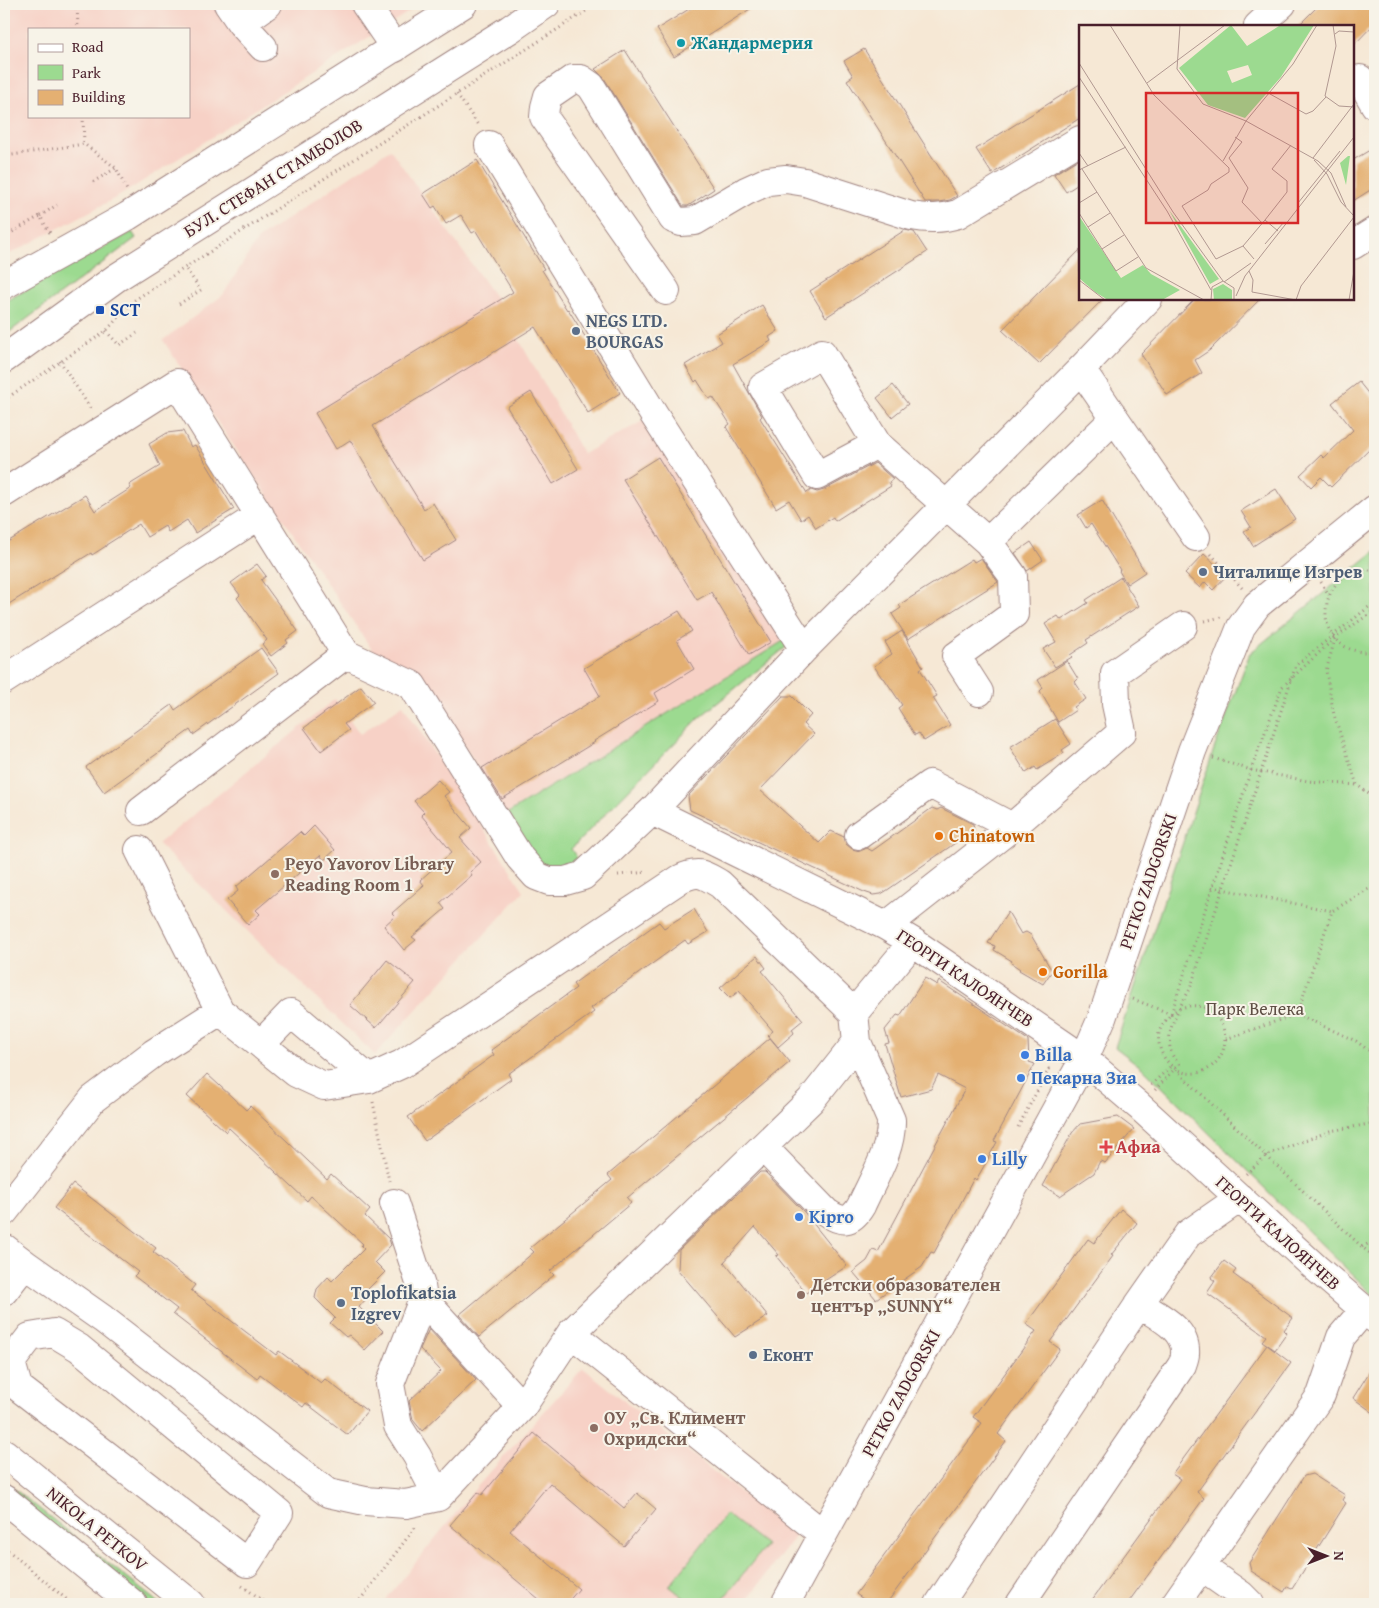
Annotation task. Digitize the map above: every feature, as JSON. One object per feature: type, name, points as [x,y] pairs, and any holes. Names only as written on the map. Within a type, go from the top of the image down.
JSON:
[{"type":"street","points":[[263,47],[234,13],[268,4]]},
{"type":"street","points":[[365,4],[395,48]]},
{"type":"street","points":[[4,285],[128,216],[462,4]]},
{"type":"street","name":"БУЛ. СТЕФАН СТАМБОЛОВ","points":[[4,360],[116,278],[494,39],[546,4]]},
{"type":"street","points":[[1259,25],[1282,4]]},
{"type":"street","points":[[666,291],[544,117],[544,107],[548,96],[573,79],[581,79],[591,86],[673,218],[682,222],[695,221],[746,191],[768,181],[786,179],[805,182],[911,216],[928,219],[944,218],[958,214],[1079,141]]},
{"type":"street","points":[[1363,79],[1375,105]]},
{"type":"street","points":[[489,145],[654,415],[804,649]]},
{"type":"street","points":[[1354,244],[1375,231]]},
{"type":"street","points":[[4,493],[177,382],[346,654],[412,685],[520,858],[536,876],[549,881],[565,881],[583,876],[652,812],[804,649],[1147,300]]},
{"type":"street","points":[[876,444],[818,476],[763,387],[822,354],[876,444],[988,542],[1013,576],[1014,614],[956,656],[979,692]]},
{"type":"street","points":[[1081,369],[1196,537]]},
{"type":"street","points":[[988,542],[1114,418]]},
{"type":"street","name":"PETKO ZADGORSKI","points":[[785,1604],[1084,1058],[1102,1018],[1192,751],[1241,627],[1257,605],[1375,509]]},
{"type":"street","points":[[4,680],[260,515]]},
{"type":"street","points":[[886,926],[1012,827],[1122,732],[1116,704],[1115,673],[1183,626]]},
{"type":"street","points":[[141,810],[346,654]]},
{"type":"street","points":[[859,835],[930,784],[1012,827]]},
{"type":"street","name":"ГЕОРГИ КАЛОЯНЧЕВ","points":[[652,812],[886,926],[1084,1058],[1369,1315]]},
{"type":"street","points":[[139,850],[220,1010],[296,1073],[324,1086],[369,1079],[402,1064],[679,880],[692,873],[706,875],[720,884],[854,1013],[857,1042],[891,1120],[892,1132],[889,1144],[861,1206],[855,1216],[845,1220],[836,1218],[826,1212],[763,1147]]},
{"type":"street","points":[[854,1013],[912,942]]},
{"type":"street","points":[[4,1212],[93,1099],[154,1053],[220,1010]]},
{"type":"street","points":[[261,1044],[291,1013],[369,1079]]},
{"type":"street","points":[[4,1248],[103,1319],[328,1492],[365,1501],[406,1504],[438,1497],[522,1407],[571,1333],[811,1100],[857,1042]]},
{"type":"street","points":[[939,1604],[1139,1304],[1188,1234],[1234,1192]]},
{"type":"street","points":[[394,1203],[421,1286],[423,1299],[390,1384],[398,1426],[417,1456],[438,1497]]},
{"type":"street","points":[[4,1291],[25,1264]]},
{"type":"street","points":[[423,1299],[522,1407]]},
{"type":"street","points":[[1020,1604],[1182,1365],[1185,1354],[1182,1338],[1174,1327],[1139,1304]]},
{"type":"street","points":[[1176,1604],[1322,1395],[1341,1336],[1369,1315]]},
{"type":"street","points":[[79,1348],[103,1319]]},
{"type":"street","points":[[54,1333],[79,1348],[279,1513],[247,1563],[18,1387],[11,1362],[30,1337],[54,1333]]},
{"type":"street","points":[[571,1333],[823,1534]]},
{"type":"street","name":"NIKOLA PETKOV","points":[[4,1453],[191,1604]]},
{"type":"street","name":"NIKOLA PETKOV","points":[[4,1499],[133,1604]]},
{"type":"street","points":[[1201,1567],[1241,1595],[1250,1604]]},
{"type":"path","points":[[77,4],[78,28]]},
{"type":"path","points":[[4,400],[106,331],[133,301],[597,4]]},
{"type":"path","points":[[457,94],[464,103]]},
{"type":"path","points":[[83,118],[84,144]]},
{"type":"path","points":[[4,160],[12,155],[84,144],[116,168],[131,198]]},
{"type":"path","points":[[94,182],[116,168]]},
{"type":"path","points":[[4,237],[57,205]]},
{"type":"path","points":[[40,216],[54,240]]},
{"type":"path","points":[[180,304],[200,290],[185,268]]},
{"type":"path","points":[[106,331],[119,345],[137,333]]},
{"type":"path","points":[[60,361],[104,429]]},
{"type":"path","points":[[1196,537],[1242,589]]},
{"type":"path","points":[[1375,570],[1353,572],[1340,579],[1329,595],[1325,609],[1328,626],[1335,638],[1347,648],[1361,653],[1375,652]]},
{"type":"path","points":[[1171,1014],[1251,770],[1282,687],[1335,638],[1375,610]]},
{"type":"path","points":[[1335,638],[1326,671],[1334,714],[1356,785]]},
{"type":"path","points":[[1192,751],[1251,770],[1308,781],[1356,785],[1375,798]]},
{"type":"path","points":[[583,876],[607,877],[667,870],[679,880]]},
{"type":"path","points":[[1298,1014],[1332,911],[1375,885]]},
{"type":"path","points":[[1212,887],[1332,911]]},
{"type":"path","points":[[1111,991],[1171,1014]]},
{"type":"path","points":[[1171,1066],[1187,1073],[1199,1073],[1209,1069],[1218,1061],[1224,1050],[1226,1039],[1223,1026],[1217,1016],[1209,1010],[1198,1006],[1181,1008],[1171,1014],[1163,1024],[1159,1035],[1161,1052],[1171,1066],[1362,1247],[1375,1257]]},
{"type":"path","points":[[1226,1039],[1298,1014],[1356,1041],[1375,1055]]},
{"type":"path","points":[[1134,1102],[1171,1066]]},
{"type":"path","points":[[369,1079],[394,1203]]},
{"type":"path","points":[[1234,1192],[1267,1155],[1330,1132],[1375,1123]]},
{"type":"path","points":[[1362,1247],[1375,1240]]},
{"type":"path","points":[[357,1604],[438,1497]]},
{"type":"path","points":[[4,1547],[72,1604]]},
{"type":"shaded area","points":[[4,4],[421,4],[121,195],[4,257]]},
{"type":"shaded area","points":[[390,149],[495,297],[583,454],[654,415],[790,636],[506,813],[420,672],[379,660],[163,340],[223,295],[258,239]]},
{"type":"shaded area","points":[[335,699],[360,734],[403,705],[524,891],[375,1055],[158,844]]},
{"type":"shaded area","name":"ОУ „Св. Климент Охридски“","points":[[583,1368],[795,1536],[744,1604],[382,1604],[476,1488]]},
{"type":"green space","points":[[132,232],[136,238],[4,336],[4,302]]},
{"type":"green space","name":"Парк Велека","points":[[1375,551],[1375,1297],[1146,1071],[1115,1047],[1214,749],[1250,653]]},
{"type":"green space","points":[[828,613],[700,717],[571,849],[582,865],[561,869],[538,862],[500,818]]},
{"type":"green space","points":[[4,1481],[160,1604],[142,1604],[4,1494]]},
{"type":"green space","points":[[726,1514],[766,1545],[719,1604],[692,1604],[669,1586]]},
{"type":"building","name":"Жандармерия","points":[[697,4],[758,4],[674,57],[657,29]]},
{"type":"building","points":[[1320,4],[1375,4],[1375,23],[1354,45],[1354,25],[1299,25]]},
{"type":"building","points":[[864,49],[957,196],[950,200],[925,202],[847,80],[853,76],[844,61]]},
{"type":"building","points":[[625,50],[714,189],[688,206],[683,206],[604,78],[595,69]]},
{"type":"building","points":[[1079,85],[1079,119],[992,174],[976,149]]},
{"type":"building","points":[[1375,147],[1375,187],[1354,200],[1354,159]]},
{"type":"building","points":[[1079,159],[1079,184],[1066,192],[1054,174]]},
{"type":"building","points":[[477,160],[544,269],[542,270],[620,393],[588,413],[535,327],[373,426],[424,509],[433,503],[456,540],[423,560],[350,440],[336,449],[315,413],[513,292],[476,231],[472,233],[461,215],[446,224],[435,206],[432,208],[423,194]]},
{"type":"building","points":[[905,230],[914,232],[927,252],[826,317],[810,291]]},
{"type":"building","points":[[1079,251],[1079,300],[1102,300],[1039,364],[1002,330]]},
{"type":"building","points":[[1194,300],[1259,300],[1210,350],[1195,360],[1202,373],[1167,395],[1141,354]]},
{"type":"building","points":[[762,305],[778,331],[769,337],[771,341],[733,364],[762,416],[760,418],[807,493],[811,490],[817,492],[824,490],[875,463],[893,479],[889,482],[891,486],[835,521],[833,517],[816,528],[808,515],[801,520],[789,500],[776,508],[726,427],[730,424],[713,397],[709,399],[697,380],[695,382],[685,365],[722,342],[717,334]]},
{"type":"building","points":[[1359,382],[1375,402],[1375,444],[1331,487],[1321,477],[1311,487],[1300,475],[1321,455],[1324,458],[1353,430],[1332,403]]},
{"type":"building","points":[[893,385],[908,404],[892,417],[877,398]]},
{"type":"building","points":[[531,392],[578,469],[553,484],[507,407]]},
{"type":"building","points":[[183,431],[191,447],[195,445],[234,509],[195,533],[187,520],[168,532],[165,526],[147,537],[139,524],[92,555],[91,553],[4,607],[4,544],[85,495],[95,511],[131,488],[129,485],[160,466],[149,444],[167,433]]},
{"type":"building","points":[[658,457],[771,642],[749,655],[711,592],[697,600],[623,479]]},
{"type":"building","points":[[1276,489],[1295,519],[1253,546],[1244,531],[1251,527],[1241,511]]},
{"type":"building","points":[[1102,500],[1145,572],[1127,584],[1091,524],[1086,528],[1078,515]]},
{"type":"building","points":[[1031,542],[1043,560],[1027,571],[1015,553]]},
{"type":"building","name":"Читалище Изгрев","points":[[1204,554],[1227,575],[1213,590],[1205,582],[1200,588],[1185,574]]},
{"type":"building","points":[[981,558],[998,582],[908,639],[892,614],[901,608],[899,605],[972,559],[974,562]]},
{"type":"building","points":[[257,564],[266,576],[261,580],[298,631],[286,640],[288,643],[271,656],[262,644],[267,640],[237,598],[240,595],[231,583]]},
{"type":"building","points":[[1121,577],[1139,606],[1086,640],[1088,643],[1070,655],[1072,657],[1055,667],[1043,649],[1056,642],[1045,624],[1058,616],[1061,620],[1088,603],[1086,600]]},
{"type":"building","points":[[679,611],[692,631],[677,640],[694,669],[655,693],[659,701],[502,799],[482,768],[600,696],[584,668]]},
{"type":"building","points":[[902,631],[923,667],[920,669],[937,696],[933,698],[950,725],[924,741],[919,733],[915,735],[898,708],[902,705],[874,666],[892,654],[885,642]]},
{"type":"building","points":[[261,648],[279,673],[193,735],[190,730],[104,792],[86,767],[172,705],[175,710]]},
{"type":"building","points":[[1067,661],[1078,679],[1075,682],[1086,699],[1074,707],[1076,710],[1058,722],[1040,691],[1043,688],[1038,680]]},
{"type":"building","points":[[361,686],[374,702],[344,724],[349,730],[321,751],[304,728]]},
{"type":"building","points":[[783,696],[792,696],[811,715],[803,724],[814,734],[760,790],[819,843],[831,831],[844,837],[846,844],[852,849],[860,851],[867,848],[872,851],[932,808],[937,810],[941,808],[973,824],[974,830],[886,891],[873,895],[690,810],[688,796]]},
{"type":"building","points":[[1055,719],[1071,744],[1062,750],[1064,753],[1037,770],[1035,767],[1026,773],[1010,747]]},
{"type":"building","points":[[438,780],[449,792],[444,796],[471,828],[460,838],[481,862],[470,872],[472,875],[440,903],[445,909],[412,937],[416,940],[404,950],[384,926],[395,916],[392,913],[424,885],[420,880],[452,852],[421,815],[424,812],[414,801]]},
{"type":"building","name":"Peyo Yavorov Library Reading Room 1","points":[[314,826],[335,850],[324,860],[320,855],[256,910],[260,914],[248,925],[227,900],[238,891],[236,887],[300,832],[304,836]]},
{"type":"building","points":[[694,909],[708,932],[688,944],[685,940],[591,1008],[594,1012],[508,1074],[511,1079],[425,1141],[408,1117],[494,1055],[491,1050],[576,988],[573,984],[659,922],[664,928]]},
{"type":"building","points":[[1008,912],[1021,934],[1026,932],[1031,935],[1052,971],[1043,984],[1019,970],[1011,963],[1012,961],[994,950],[995,946],[988,943]]},
{"type":"building","points":[[757,956],[766,968],[762,971],[803,1020],[792,1029],[794,1033],[778,1047],[768,1035],[773,1031],[739,991],[730,998],[720,988]]},
{"type":"building","points":[[387,960],[415,982],[376,1028],[350,1005]]},
{"type":"building","points":[[925,978],[937,985],[939,981],[1028,1040],[1029,1062],[1035,1064],[994,1141],[997,1142],[976,1180],[974,1178],[934,1253],[931,1252],[922,1267],[876,1299],[853,1272],[867,1261],[873,1250],[878,1252],[965,1089],[938,1075],[931,1089],[901,1097],[885,1044],[889,1043],[885,1030],[897,1015],[900,1016]]},
{"type":"building","points":[[770,1038],[790,1062],[627,1198],[631,1203],[550,1271],[554,1275],[479,1337],[459,1315],[534,1252],[530,1248],[612,1180],[608,1175]]},
{"type":"building","points":[[207,1074],[246,1110],[250,1106],[327,1179],[331,1174],[370,1210],[365,1216],[389,1239],[391,1245],[375,1262],[385,1272],[362,1295],[366,1299],[359,1307],[383,1331],[365,1350],[349,1335],[346,1337],[330,1323],[335,1318],[315,1298],[317,1289],[328,1277],[332,1281],[364,1249],[361,1246],[363,1244],[311,1196],[307,1201],[229,1128],[226,1132],[187,1096]]},
{"type":"building","points":[[1118,1117],[1134,1129],[1105,1163],[1100,1161],[1094,1173],[1060,1196],[1043,1186],[1072,1133],[1080,1124]]},
{"type":"building","points":[[760,1172],[765,1172],[804,1212],[847,1266],[806,1293],[776,1256],[779,1255],[755,1227],[724,1262],[768,1316],[735,1337],[678,1270],[679,1250]]},
{"type":"building","points":[[73,1184],[156,1248],[153,1252],[195,1285],[191,1290],[276,1355],[279,1351],[321,1383],[325,1379],[367,1411],[348,1435],[306,1403],[303,1407],[260,1374],[257,1379],[173,1314],[177,1309],[134,1276],[138,1272],[54,1208]]},
{"type":"building","points":[[1121,1209],[1137,1223],[1111,1255],[1113,1256],[1050,1342],[1060,1349],[998,1434],[1006,1441],[886,1604],[870,1604],[856,1594],[982,1423],[973,1417],[1036,1331],[1026,1324],[1088,1239],[1094,1243]]},
{"type":"building","points":[[1224,1261],[1236,1270],[1233,1274],[1293,1318],[1284,1330],[1287,1333],[1275,1350],[1262,1341],[1266,1336],[1207,1293],[1215,1281],[1211,1278]]},
{"type":"building","points":[[429,1329],[476,1380],[422,1431],[413,1420],[409,1401],[441,1371],[420,1349]]},
{"type":"building","points":[[1267,1345],[1291,1363],[1197,1492],[1204,1498],[1127,1604],[1089,1604],[1180,1479],[1172,1474]]},
{"type":"building","points":[[1375,1363],[1375,1414],[1353,1398]]},
{"type":"building","points":[[534,1433],[624,1508],[637,1493],[656,1509],[624,1546],[550,1483],[510,1531],[579,1589],[566,1604],[545,1604],[450,1525],[478,1492],[482,1495]]},
{"type":"building","points":[[1312,1474],[1345,1495],[1342,1500],[1346,1503],[1292,1589],[1287,1587],[1284,1592],[1251,1571],[1249,1563],[1304,1476]]},
{"type":"place","name":"Жандармерия","points":[[681,43]]},
{"type":"place","name":"SCT","points":[[100,310]]},
{"type":"place","name":"NEGS LTD. BOURGAS","points":[[576,331]]},
{"type":"place","name":"Читалище Изгрев","points":[[1203,572]]},
{"type":"place","name":"Chinatown","points":[[939,836]]},
{"type":"place","name":"Peyo Yavorov Library Reading Room 1","points":[[275,874]]},
{"type":"place","name":"Gorilla","points":[[1043,972]]},
{"type":"place","name":"Billa","points":[[1025,1055]]},
{"type":"place","name":"Пекарна Зиа","points":[[1021,1078]]},
{"type":"place","name":"Афиа","points":[[1106,1147]]},
{"type":"place","name":"Lilly","points":[[982,1159]]},
{"type":"place","name":"Kipro","points":[[799,1217]]},
{"type":"place","name":"Детски образователен център „SUNNY“","points":[[801,1295]]},
{"type":"place","name":"Toplofikatsia Izgrev","points":[[341,1303]]},
{"type":"place","name":"Еконт","points":[[753,1355]]},
{"type":"place","name":"ОУ „Св. Климент Охридски“","points":[[594,1428]]}]
